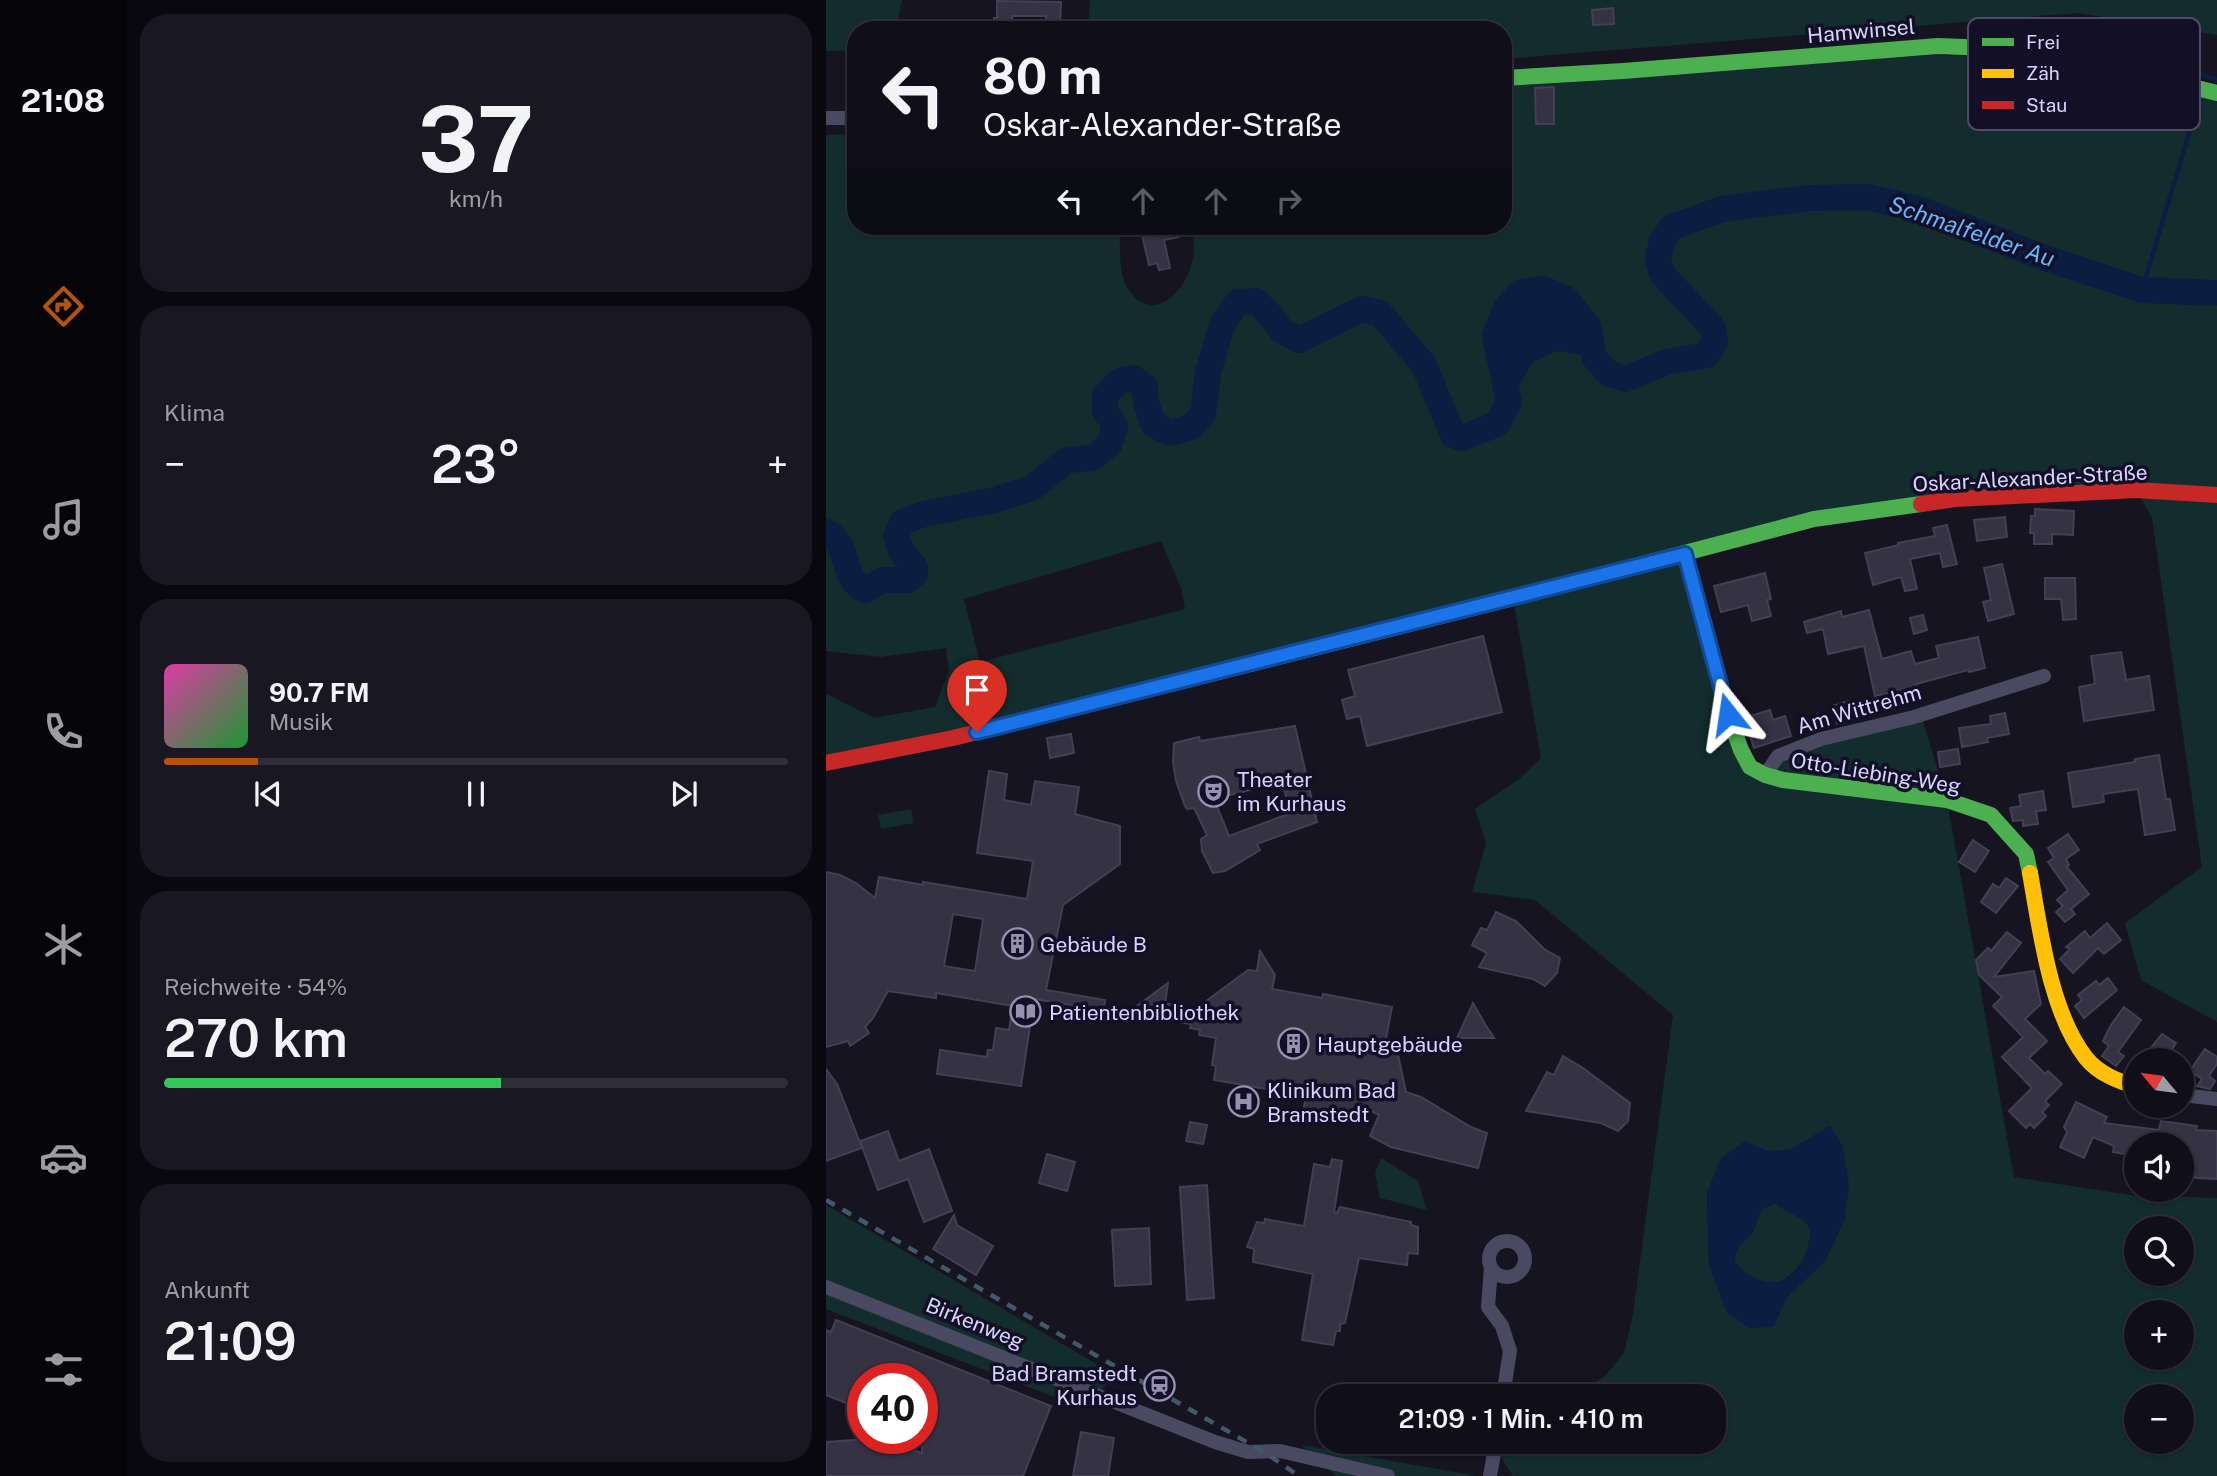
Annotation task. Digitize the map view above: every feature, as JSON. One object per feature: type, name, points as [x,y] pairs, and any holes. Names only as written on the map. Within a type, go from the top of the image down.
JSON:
[{"type":"street","name":"Hamwinsel","points":[[1512,77],[1938,46],[1968,47]]},
{"type":"street","name":"Hamwinsel","points":[[2200,89],[2217,93]]},
{"type":"street","points":[[826,118],[847,118]]},
{"type":"street","name":"Oskar-Alexander-Straße","points":[[826,763],[1005,725],[1814,519],[1955,499],[2136,489],[2217,495]]},
{"type":"street","points":[[1685,554],[1728,714],[1750,767],[1765,775]]},
{"type":"street","name":"Am Wittrehm","points":[[1765,775],[1778,756],[1821,739],[1914,718],[2044,676]]},
{"type":"street","name":"Otto-Liebing-Weg","points":[[1765,775],[1783,780],[1947,800],[1991,815],[2026,854],[2047,965],[2066,1024],[2086,1058],[2101,1072],[2124,1083]]},
{"type":"street","points":[[2194,1096],[2217,1099]]},
{"type":"street","points":[[1491,1268],[1488,1307],[1502,1326],[1510,1352],[1505,1384]]},
{"type":"street","name":"Birkenweg","points":[[826,1287],[1215,1442],[1248,1452],[1280,1451],[1388,1476]]},
{"type":"street","points":[[1490,1476],[1494,1454]]},
{"type":"green space","points":[[826,0],[902,0],[898,21],[847,21],[847,50],[826,51]]},
{"type":"green space","points":[[1090,0],[2217,0],[2217,35],[2200,32],[2200,18],[2109,18],[2077,13],[2015,18],[1968,18],[1968,22],[1512,58],[1512,21],[1089,21]]},
{"type":"green space","points":[[1935,55],[1968,56],[1968,130],[2200,130],[2200,96],[2217,101],[2217,1022],[2141,980],[2125,923],[2202,867],[2152,518],[2136,490],[1814,519],[1678,559],[1745,771],[1823,742],[1917,719],[1923,721],[1947,800],[2014,1177],[2124,1194],[2124,1202],[2194,1202],[2194,1197],[2217,1198],[2217,1476],[1513,1476],[1499,1454],[1726,1454],[1726,1384],[1593,1384],[1605,1376],[1624,1353],[1633,1314],[1673,1015],[1535,900],[1472,892],[1486,843],[1475,809],[1520,778],[1541,758],[1513,598],[826,763],[826,694],[874,718],[935,707],[949,670],[946,648],[880,657],[826,651],[826,135],[847,134],[847,235],[1120,235],[1120,259],[1125,283],[1138,300],[1148,305],[1159,304],[1177,291],[1190,270],[1194,250],[1193,235],[1512,235],[1512,81]],"holes":[[[1161,541],[1181,588],[1185,609],[980,662],[964,599]],[[1830,1126],[1845,1218],[1825,1261],[1787,1297],[1773,1327],[1709,1265],[1707,1193],[1721,1159],[1745,1142],[1767,1151],[1790,1150]]]},
{"type":"green space","points":[[911,809],[914,823],[881,829],[878,815]]},
{"type":"green space","points":[[1381,1158],[1418,1181],[1427,1210],[1380,1198],[1375,1173]]},
{"type":"green space","points":[[1776,1203],[1807,1224],[1810,1242],[1807,1253],[1793,1272],[1774,1283],[1764,1283],[1748,1274],[1734,1261],[1737,1246],[1753,1232],[1761,1209]]},
{"type":"green space","points":[[826,1205],[1117,1376],[1080,1407],[826,1309]]},
{"type":"green space","points":[[1302,1445],[1316,1447],[1316,1454],[1353,1454],[1477,1476],[1336,1476]]},
{"type":"water","points":[[1544,289],[1566,299],[1588,326],[1594,357],[1557,351],[1533,362],[1509,402],[1495,336],[1506,308],[1521,292]]},
{"type":"water","points":[[1830,1126],[1843,1146],[1849,1184],[1845,1218],[1825,1261],[1787,1297],[1773,1327],[1749,1328],[1727,1313],[1709,1265],[1707,1193],[1721,1159],[1745,1141],[1767,1151],[1790,1150]],"holes":[[[1776,1203],[1804,1221],[1810,1229],[1810,1237],[1803,1260],[1796,1271],[1778,1282],[1767,1282],[1756,1278],[1734,1261],[1740,1247],[1755,1227],[1761,1210]]]},
{"type":"building","points":[[997,1],[1061,2],[1060,21],[1046,21],[1046,16],[1012,16],[1012,21],[994,21],[994,18],[997,18]]},
{"type":"building","points":[[1613,8],[1614,24],[1593,25],[1592,10]]},
{"type":"building","points":[[1554,87],[1554,124],[1536,124],[1535,88]]},
{"type":"building","points":[[1142,235],[1179,235],[1164,240],[1170,268],[1159,270],[1157,263],[1149,265]]},
{"type":"building","points":[[2035,509],[2074,511],[2073,535],[2052,534],[2052,544],[2034,544],[2034,533],[2030,533],[2031,516],[2035,516]]},
{"type":"building","points":[[2005,517],[2007,537],[1977,541],[1974,520]]},
{"type":"building","points":[[1947,525],[1957,564],[1943,567],[1940,553],[1910,559],[1917,589],[1905,591],[1901,577],[1873,585],[1865,553],[1935,536],[1933,528]]},
{"type":"building","points":[[2002,564],[2014,614],[1988,621],[1983,602],[1991,600],[1984,568]]},
{"type":"building","points":[[1765,573],[1771,599],[1767,600],[1771,616],[1752,621],[1748,605],[1721,612],[1714,586]]},
{"type":"building","points":[[2045,578],[2075,578],[2076,619],[2063,620],[2061,599],[2045,599]]},
{"type":"building","points":[[1869,610],[1882,659],[1911,651],[1915,664],[1939,658],[1936,646],[1978,637],[1985,668],[1969,672],[1968,670],[1916,684],[1917,687],[1875,696],[1864,646],[1828,654],[1823,629],[1807,633],[1804,622],[1841,611],[1842,617]]},
{"type":"building","points":[[1923,615],[1927,630],[1914,634],[1910,618]]},
{"type":"building","points":[[1483,636],[1502,712],[1367,746],[1360,716],[1347,719],[1342,700],[1355,696],[1348,670]]},
{"type":"building","points":[[2121,652],[2126,680],[2149,676],[2154,710],[2084,721],[2079,687],[2095,684],[2091,656]]},
{"type":"building","points":[[1849,701],[1854,719],[1837,724],[1832,706]]},
{"type":"building","points":[[1770,710],[1773,720],[1785,716],[1791,736],[1754,748],[1744,718]]},
{"type":"building","points":[[2005,713],[2009,734],[1987,738],[1988,742],[1962,747],[1959,728],[1991,724],[1990,716]]},
{"type":"building","name":"Theater im Kurhaus","points":[[1295,726],[1317,822],[1257,844],[1260,850],[1225,871],[1213,873],[1202,851],[1201,839],[1207,835],[1194,808],[1187,809],[1185,806],[1176,781],[1173,762],[1174,743],[1199,737],[1200,741]],"holes":[[[1282,782],[1291,813],[1229,836],[1214,799]]]},
{"type":"building","points":[[1071,734],[1074,753],[1050,758],[1047,738]]},
{"type":"building","points":[[1958,749],[1960,764],[1940,767],[1938,752]]},
{"type":"building","points":[[2159,755],[2166,799],[2170,799],[2175,830],[2145,835],[2138,789],[2103,794],[2104,802],[2073,807],[2068,773],[2135,762],[2135,759]]},
{"type":"building","name":"Gebäude B","points":[[989,771],[1007,774],[1004,800],[1031,805],[1035,781],[1079,787],[1075,814],[1120,826],[1120,864],[1063,905],[1046,990],[1105,1000],[1104,1010],[1034,999],[1021,1086],[937,1074],[940,1050],[987,1057],[988,1050],[993,1050],[996,1028],[1009,1030],[1013,1006],[936,993],[936,998],[888,991],[865,1027],[869,1033],[850,1046],[848,1041],[826,1047],[826,872],[856,883],[875,898],[879,877],[1027,899],[1033,861],[977,853]],"holes":[[[953,914],[983,919],[975,971],[944,966]]]},
{"type":"building","points":[[2043,791],[2046,810],[2036,811],[2038,824],[2023,826],[2023,820],[2013,821],[2010,808],[2021,806],[2019,795]]},
{"type":"building","points":[[2068,834],[2079,850],[2066,859],[2069,865],[2067,867],[2089,894],[2071,909],[2075,914],[2065,922],[2056,912],[2063,906],[2057,900],[2068,890],[2048,862],[2054,858],[2048,848]]},
{"type":"building","points":[[1973,840],[1989,851],[1975,872],[1959,862]]},
{"type":"building","points":[[2006,878],[2018,886],[1996,913],[1981,902],[1993,884],[1999,888]]},
{"type":"building","points":[[1496,912],[1516,921],[1544,949],[1560,958],[1557,973],[1545,986],[1533,979],[1479,967],[1487,953],[1472,945],[1481,928],[1487,930]]},
{"type":"building","points":[[2107,923],[2121,940],[2104,954],[2098,948],[2073,973],[2060,959],[2070,949],[2066,947],[2085,931],[2090,938]]},
{"type":"building","points":[[2007,932],[2021,943],[1994,977],[2034,971],[2041,1004],[2025,1019],[2047,1041],[2029,1058],[2045,1074],[2048,1071],[2062,1084],[2045,1101],[2049,1105],[2042,1112],[2046,1116],[2034,1128],[2030,1124],[2026,1128],[2009,1111],[2032,1088],[2002,1057],[2023,1037],[1993,1006],[2002,997],[1979,975],[1976,960],[1988,948],[1991,951]]},
{"type":"building","name":"Hauptgebäude","points":[[1260,951],[1275,975],[1272,989],[1322,998],[1323,994],[1392,1007],[1384,1049],[1396,1045],[1406,1092],[1421,1097],[1471,1127],[1487,1133],[1478,1168],[1391,1147],[1370,1136],[1379,1115],[1360,1105],[1353,1118],[1303,1112],[1306,1096],[1214,1080],[1216,1066],[1212,1065],[1216,1038],[1199,1035],[1200,1030],[1190,1028],[1191,1024],[1126,1014],[1168,983],[1165,1004],[1172,1004],[1182,1019],[1248,970],[1257,971]]},
{"type":"building","points":[[2108,978],[2117,990],[2084,1018],[2075,1006],[2082,1000],[2078,995],[2096,981],[2099,985]]},
{"type":"building","points":[[1473,1003],[1485,1024],[1494,1038],[1457,1038]]},
{"type":"building","points":[[2124,1007],[2141,1020],[2118,1052],[2124,1056],[2116,1066],[2102,1056],[2109,1046],[2103,1041]]},
{"type":"building","points":[[2162,1034],[2176,1043],[2173,1048],[2151,1048]]},
{"type":"building","points":[[2205,1049],[2217,1057],[2217,1064],[2209,1076],[2215,1081],[2210,1089],[2197,1086],[2202,1079],[2194,1074],[2194,1065]]},
{"type":"building","points":[[1563,1056],[1630,1103],[1628,1121],[1618,1131],[1601,1123],[1526,1111],[1547,1072],[1554,1075]]},
{"type":"building","points":[[826,1069],[837,1084],[862,1148],[826,1161]]},
{"type":"building","points":[[2076,1102],[2107,1117],[2104,1123],[2159,1130],[2161,1121],[2197,1126],[2196,1130],[2217,1131],[2217,1179],[2194,1178],[2194,1132],[2124,1132],[2124,1154],[2113,1152],[2114,1146],[2093,1137],[2084,1158],[2060,1147],[2067,1132],[2064,1127]]},
{"type":"building","points":[[1190,1122],[1207,1125],[1203,1144],[1186,1141]]},
{"type":"building","points":[[888,1131],[899,1161],[929,1149],[952,1211],[924,1222],[908,1179],[878,1190],[860,1141]]},
{"type":"building","points":[[1047,1154],[1075,1162],[1067,1191],[1039,1183]]},
{"type":"building","points":[[1332,1159],[1342,1161],[1334,1212],[1337,1213],[1340,1207],[1411,1222],[1411,1225],[1418,1227],[1418,1254],[1408,1253],[1407,1265],[1359,1258],[1345,1323],[1340,1324],[1340,1331],[1336,1331],[1333,1345],[1302,1340],[1313,1274],[1253,1262],[1254,1249],[1247,1247],[1257,1222],[1264,1223],[1265,1219],[1304,1226],[1314,1164],[1330,1167]]},
{"type":"building","points":[[1207,1185],[1214,1298],[1187,1300],[1180,1187]]},
{"type":"building","points":[[954,1215],[957,1225],[993,1246],[976,1275],[933,1249]]},
{"type":"building","points":[[1149,1228],[1151,1284],[1115,1286],[1112,1230]]},
{"type":"building","points":[[836,1320],[1051,1406],[1023,1476],[826,1476],[826,1442],[847,1440],[847,1454],[938,1454],[938,1363],[847,1363],[847,1404],[826,1395],[826,1330],[831,1332]]},
{"type":"building","points":[[1081,1432],[1114,1438],[1108,1476],[1073,1476]]},
{"type":"waterway","points":[[2200,74],[2217,80]]},
{"type":"waterway","points":[[2142,290],[2190,130]]},
{"type":"waterway","name":"Schmalfelder Au","points":[[826,532],[839,544],[852,578],[865,590],[883,580],[907,580],[915,574],[915,567],[901,551],[896,536],[902,522],[924,514],[994,500],[1032,488],[1067,460],[1093,458],[1110,443],[1115,426],[1105,411],[1105,396],[1119,381],[1133,378],[1145,387],[1146,402],[1153,424],[1170,433],[1191,427],[1203,414],[1208,373],[1222,324],[1238,302],[1256,301],[1282,331],[1299,340],[1362,309],[1380,313],[1424,365],[1453,435],[1462,438],[1497,424],[1509,402],[1495,336],[1506,308],[1521,292],[1544,289],[1566,299],[1588,326],[1594,357],[1608,373],[1625,379],[1667,362],[1707,355],[1715,341],[1713,328],[1662,274],[1658,258],[1662,241],[1672,227],[1722,209],[1809,198],[1867,197],[1922,210],[2042,257],[2142,290],[2217,293]]},
{"type":"railway","points":[[826,1200],[1264,1452],[1299,1476]]},
{"type":"traffic: fast","points":[[1512,77],[1938,46],[1968,47]]},
{"type":"traffic: fast","points":[[2200,89],[2217,93]]},
{"type":"traffic: fast","points":[[1159,687],[1814,519],[1921,504]]},
{"type":"traffic: fast","points":[[1685,554],[1728,714],[1750,767],[1783,780],[1947,800],[1991,815],[2026,854],[2030,873]]},
{"type":"traffic: slow","points":[[2030,873],[2048,969],[2063,1018],[2086,1058],[2103,1073],[2124,1082]]},
{"type":"traffic: jam","points":[[1921,504],[1955,499],[2136,490],[2217,495]]},
{"type":"traffic: jam","points":[[826,763],[953,738],[1159,687]]},
{"type":"place","name":"Theater im Kurhaus","points":[[1214,791]]},
{"type":"place","name":"Gebäude B","points":[[1017,944]]},
{"type":"place","name":"Patientenbibliothek","points":[[1026,1012]]},
{"type":"place","name":"Hauptgebäude","points":[[1294,1044]]},
{"type":"place","name":"Klinikum Bad Bramstedt","points":[[1244,1102]]},
{"type":"place","name":"Bad Bramstedt Kurhaus","points":[[1160,1385]]},
{"type":"route","points":[[977,732],[1685,554],[1728,714]]}]
